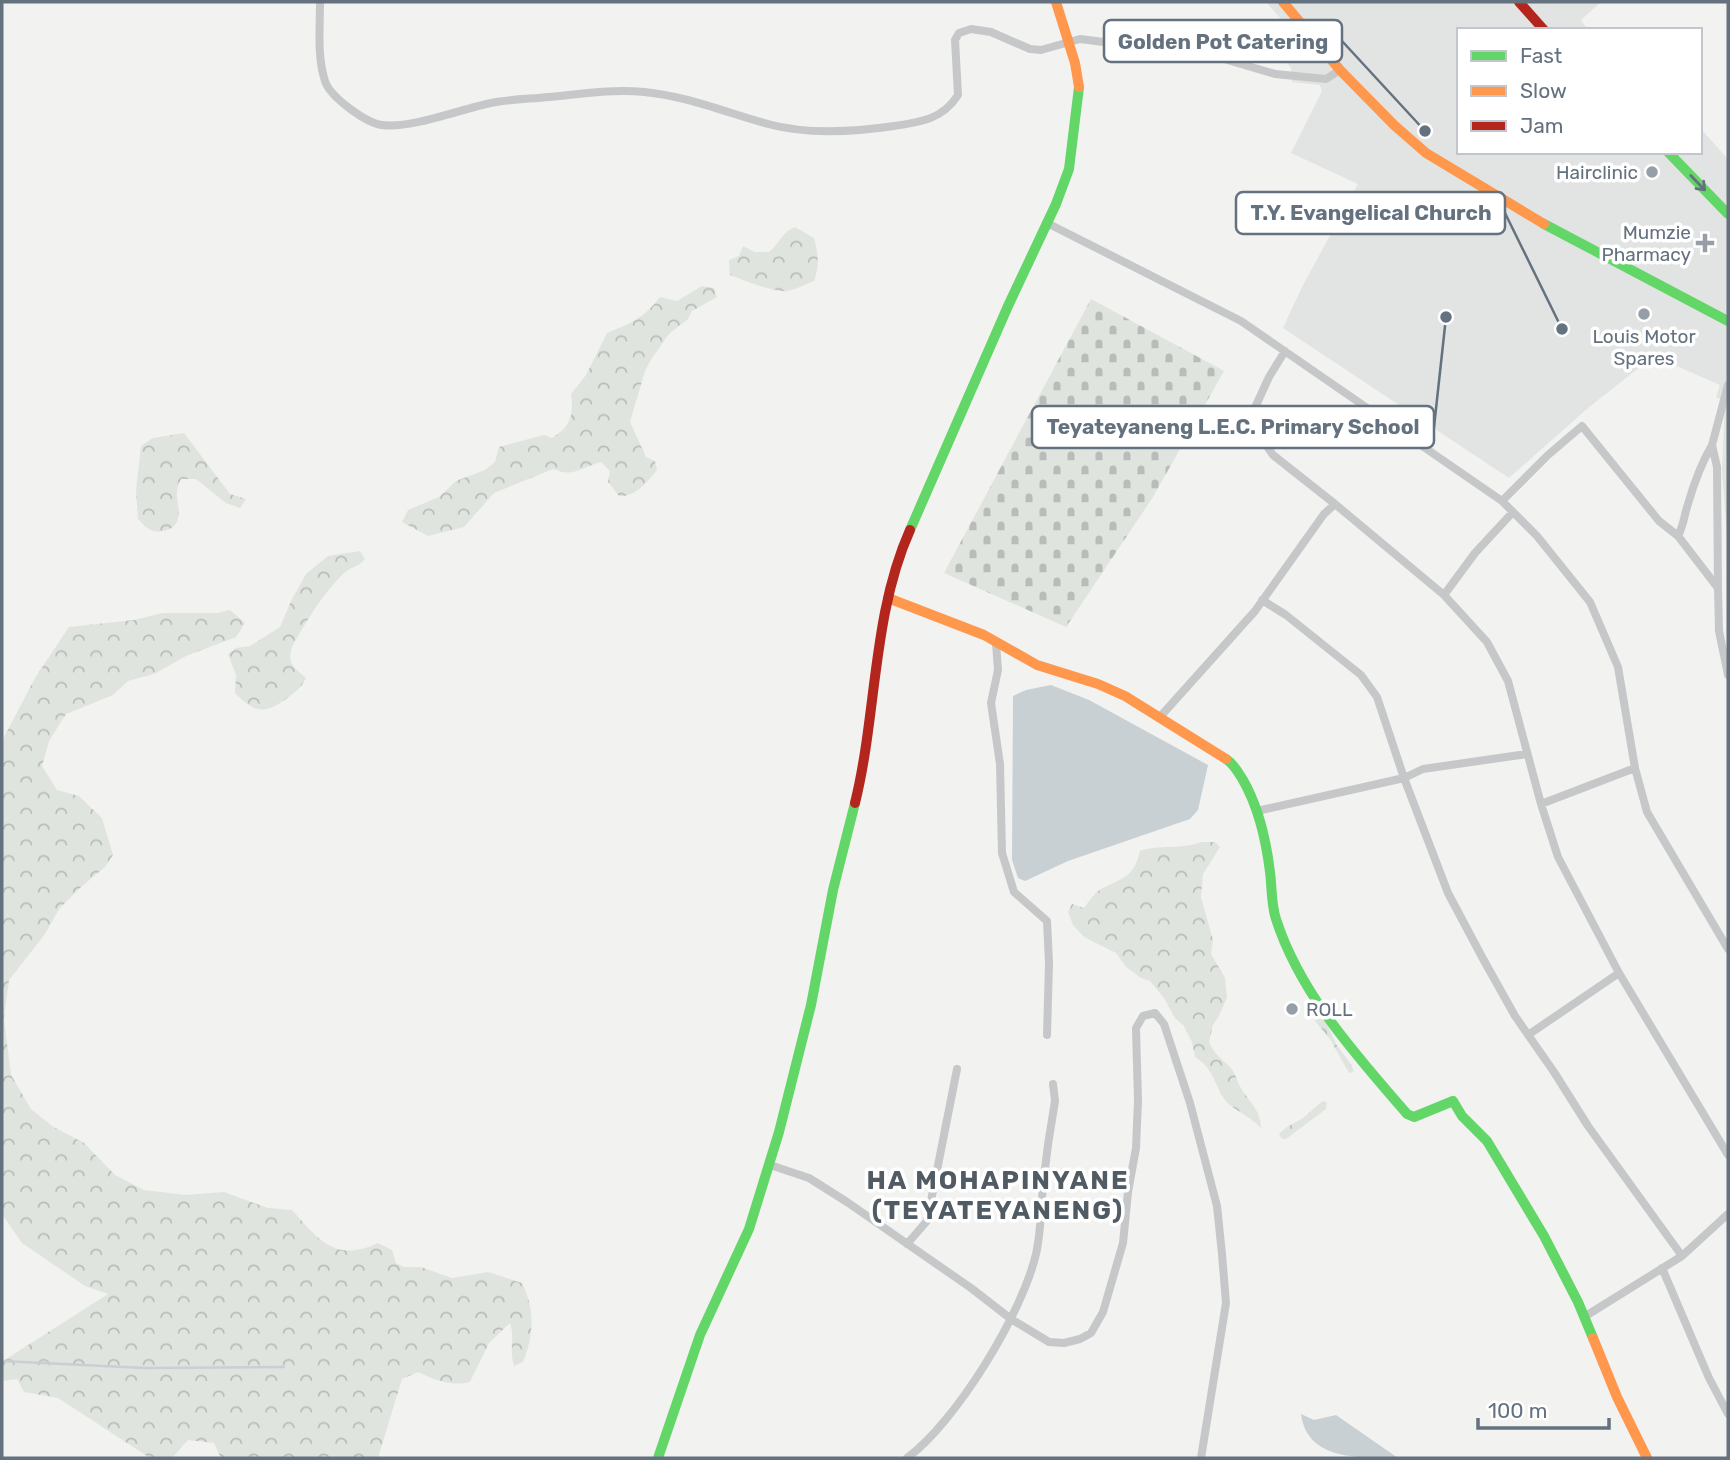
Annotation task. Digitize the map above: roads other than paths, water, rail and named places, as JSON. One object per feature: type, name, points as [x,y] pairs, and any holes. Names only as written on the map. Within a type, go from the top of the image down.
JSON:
[{"type":"main road","points":[[658,1458],[700,1335],[749,1228],[770,1165],[811,1005],[833,890],[857,794],[888,598],[903,545],[1069,169],[1079,88],[1070,43],[1056,2]]},
{"type":"main road","points":[[1283,2],[1340,70],[1426,153],[1534,219],[1728,321]]},
{"type":"main road","points":[[1525,4],[1543,28]]},
{"type":"main road","points":[[1670,154],[1728,214]]},
{"type":"main road","points":[[888,598],[965,628],[1037,665],[1125,695],[1231,762],[1242,776],[1257,811],[1267,848],[1276,917],[1307,984],[1346,1039],[1407,1114],[1414,1117],[1453,1101],[1462,1116],[1487,1141],[1544,1236],[1584,1317],[1647,1458]]},
{"type":"street","points":[[320,2],[321,56],[325,83],[340,101],[380,125],[399,126],[492,103],[608,90],[646,92],[687,100],[769,124],[802,130],[886,127],[932,118],[944,113],[952,105],[959,87],[955,40],[959,33],[971,29],[990,32],[1030,49],[1041,50],[1080,39],[1214,57],[1275,74],[1326,79],[1340,70]]},
{"type":"street","points":[[1047,223],[1241,321],[1502,501],[1537,536],[1590,602],[1618,667],[1634,768],[1647,811],[1728,949]]},
{"type":"street","points":[[1286,351],[1269,377],[1253,412],[1259,435],[1273,455],[1335,503],[1444,595],[1487,642],[1508,681],[1558,857],[1619,973],[1728,1155]]},
{"type":"street","points":[[1678,536],[1685,522],[1686,508],[1700,466],[1712,446],[1728,385]]},
{"type":"street","points":[[1502,501],[1582,426],[1659,522],[1678,536],[1718,588]]},
{"type":"street","points":[[1712,446],[1717,467],[1720,631],[1728,675]]},
{"type":"street","points":[[1159,718],[1255,611],[1324,514],[1335,503]]},
{"type":"street","points":[[1444,595],[1475,553],[1512,513]]},
{"type":"street","points":[[1262,600],[1286,615],[1361,676],[1377,697],[1404,778],[1448,893],[1515,1016],[1588,1126],[1682,1256]]},
{"type":"street","points":[[996,643],[998,670],[992,703],[1000,764],[1002,853],[1014,891],[1047,921],[1047,1035]]},
{"type":"street","points":[[1257,811],[1404,778],[1423,769],[1527,754]]},
{"type":"street","points":[[1541,804],[1634,768]]},
{"type":"street","points":[[1528,1035],[1619,973]]},
{"type":"street","points":[[770,1165],[809,1178],[848,1202],[1011,1319],[1049,1342],[1064,1343],[1080,1339],[1091,1333],[1103,1311],[1123,1243],[1136,1148],[1136,1028],[1143,1016],[1156,1013],[1164,1024],[1190,1103],[1217,1206],[1222,1254],[1226,1303],[1201,1458]]},
{"type":"street","points":[[907,1244],[927,1221],[957,1069]]},
{"type":"street","points":[[907,1458],[924,1446],[955,1409],[1011,1319],[1025,1289],[1036,1253],[1055,1101],[1053,1084]]},
{"type":"street","points":[[1584,1317],[1682,1256],[1728,1214]]},
{"type":"street","points":[[1662,1268],[1728,1414]]},
{"type":"waterway","points":[[2,1361],[144,1368],[284,1367]]},
{"type":"place","name":"Golden Pot Catering","points":[[1425,131]]},
{"type":"place","name":"Hairclinic","points":[[1652,172]]},
{"type":"place","name":"Mumzie Pharmacy","points":[[1705,243]]},
{"type":"place","name":"Louis Motor Spares","points":[[1644,314]]},
{"type":"place","name":"Teyateyaneng L.E.C. Primary School","points":[[1446,317]]},
{"type":"place","name":"T.Y. Evangelical Church","points":[[1562,329]]},
{"type":"place","name":"ROLL","points":[[1292,1009]]},
{"type":"district","name":"HA MOHAPINYANE (TEYATEYANENG)","points":[[998,1195]]}]
